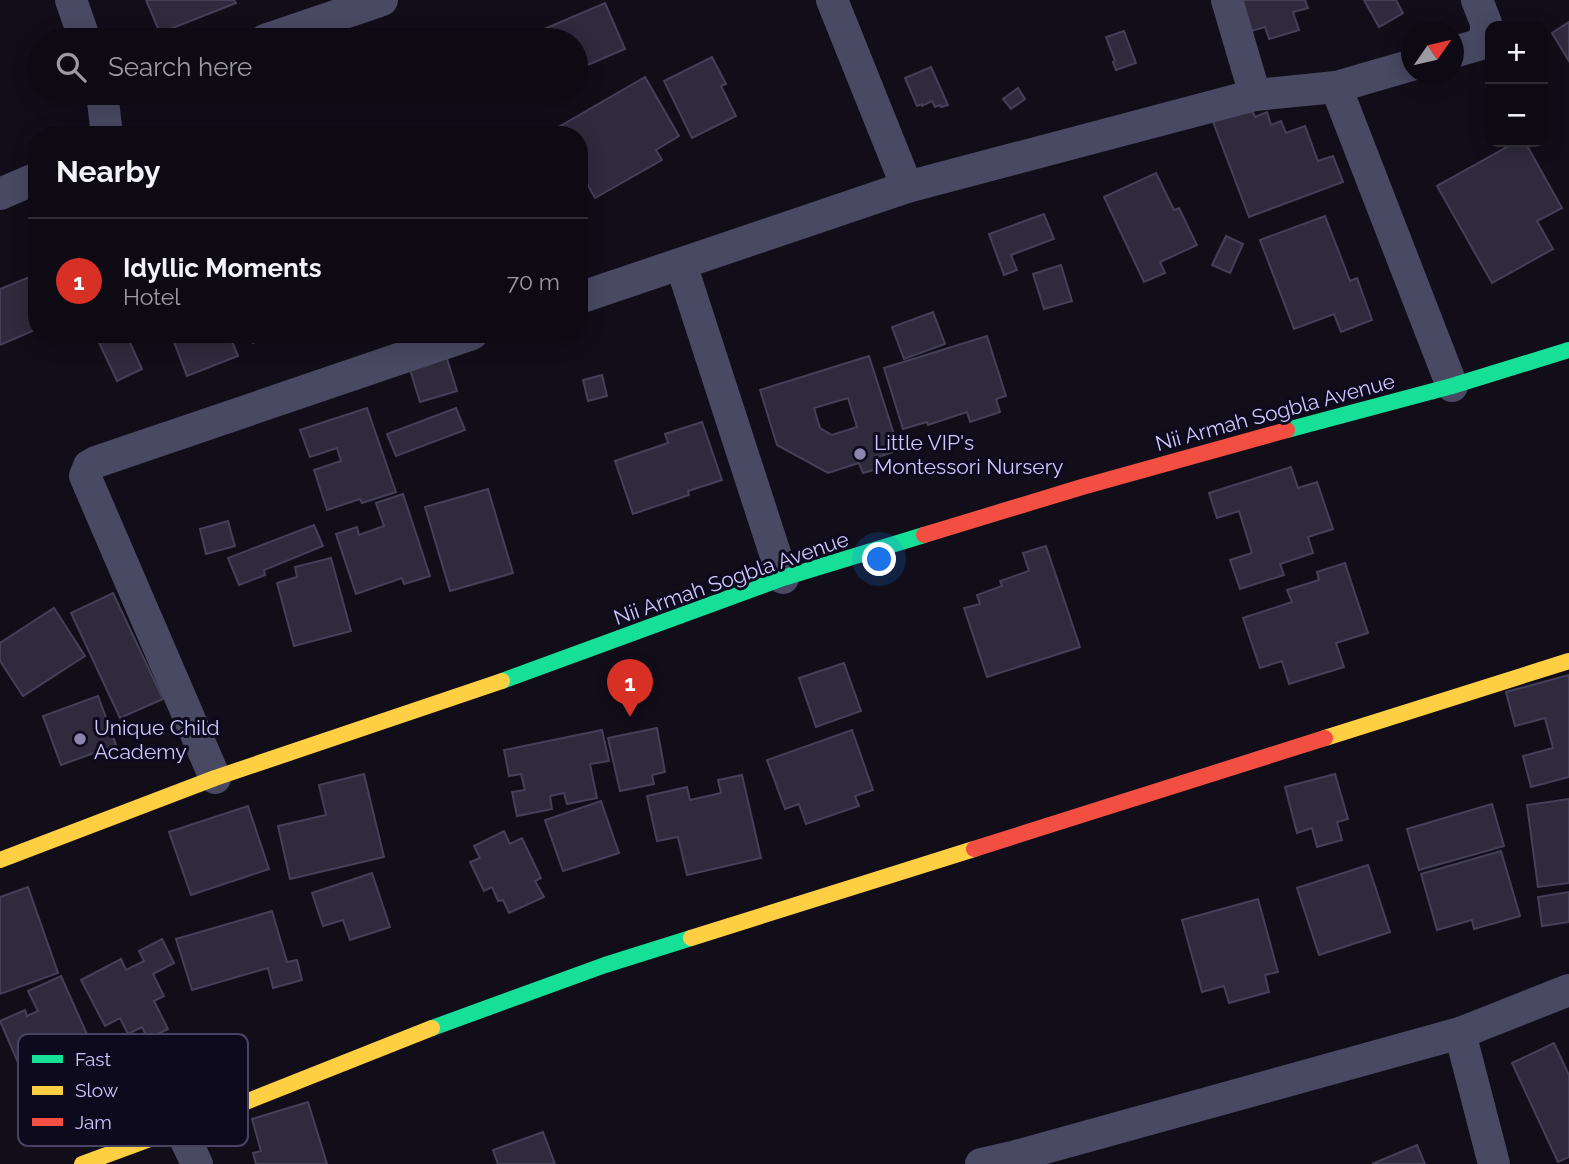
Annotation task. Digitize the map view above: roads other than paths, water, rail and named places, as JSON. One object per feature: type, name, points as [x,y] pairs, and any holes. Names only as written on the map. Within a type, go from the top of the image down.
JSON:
[{"type":"street","points":[[71,0],[81,28]]},
{"type":"street","points":[[300,28],[382,0]]},
{"type":"street","points":[[831,0],[907,187]]},
{"type":"street","points":[[1227,0],[1255,95]]},
{"type":"street","points":[[1464,49],[1478,45],[1486,36],[1486,23],[1477,0]]},
{"type":"street","points":[[588,295],[907,187],[1255,95],[1336,87],[1401,68]]},
{"type":"street","points":[[1336,87],[1452,386]]},
{"type":"street","points":[[106,105],[107,126]]},
{"type":"street","points":[[0,194],[28,182]]},
{"type":"street","points":[[681,264],[783,578]]},
{"type":"street","points":[[215,778],[85,476],[89,466],[446,343]]},
{"type":"street","name":"Nii Armah Sogbla Avenue","points":[[0,860],[215,778],[503,681],[783,578],[1212,450],[1452,386],[1569,350]]},
{"type":"street","points":[[248,1101],[444,1023],[605,965],[1569,662]]},
{"type":"street","points":[[981,1164],[1016,1157],[1460,1032],[1569,990]]},
{"type":"street","points":[[1460,1032],[1494,1164]]},
{"type":"street","points":[[82,1164],[131,1146]]},
{"type":"street","points":[[188,1146],[197,1164]]},
{"type":"place","name":"Little VIP's Montessori Nursery","points":[[860,454]]},
{"type":"place","name":"Idyllic Moments","points":[[630,717]]},
{"type":"place","name":"Unique Child Academy","points":[[80,739]]}]
